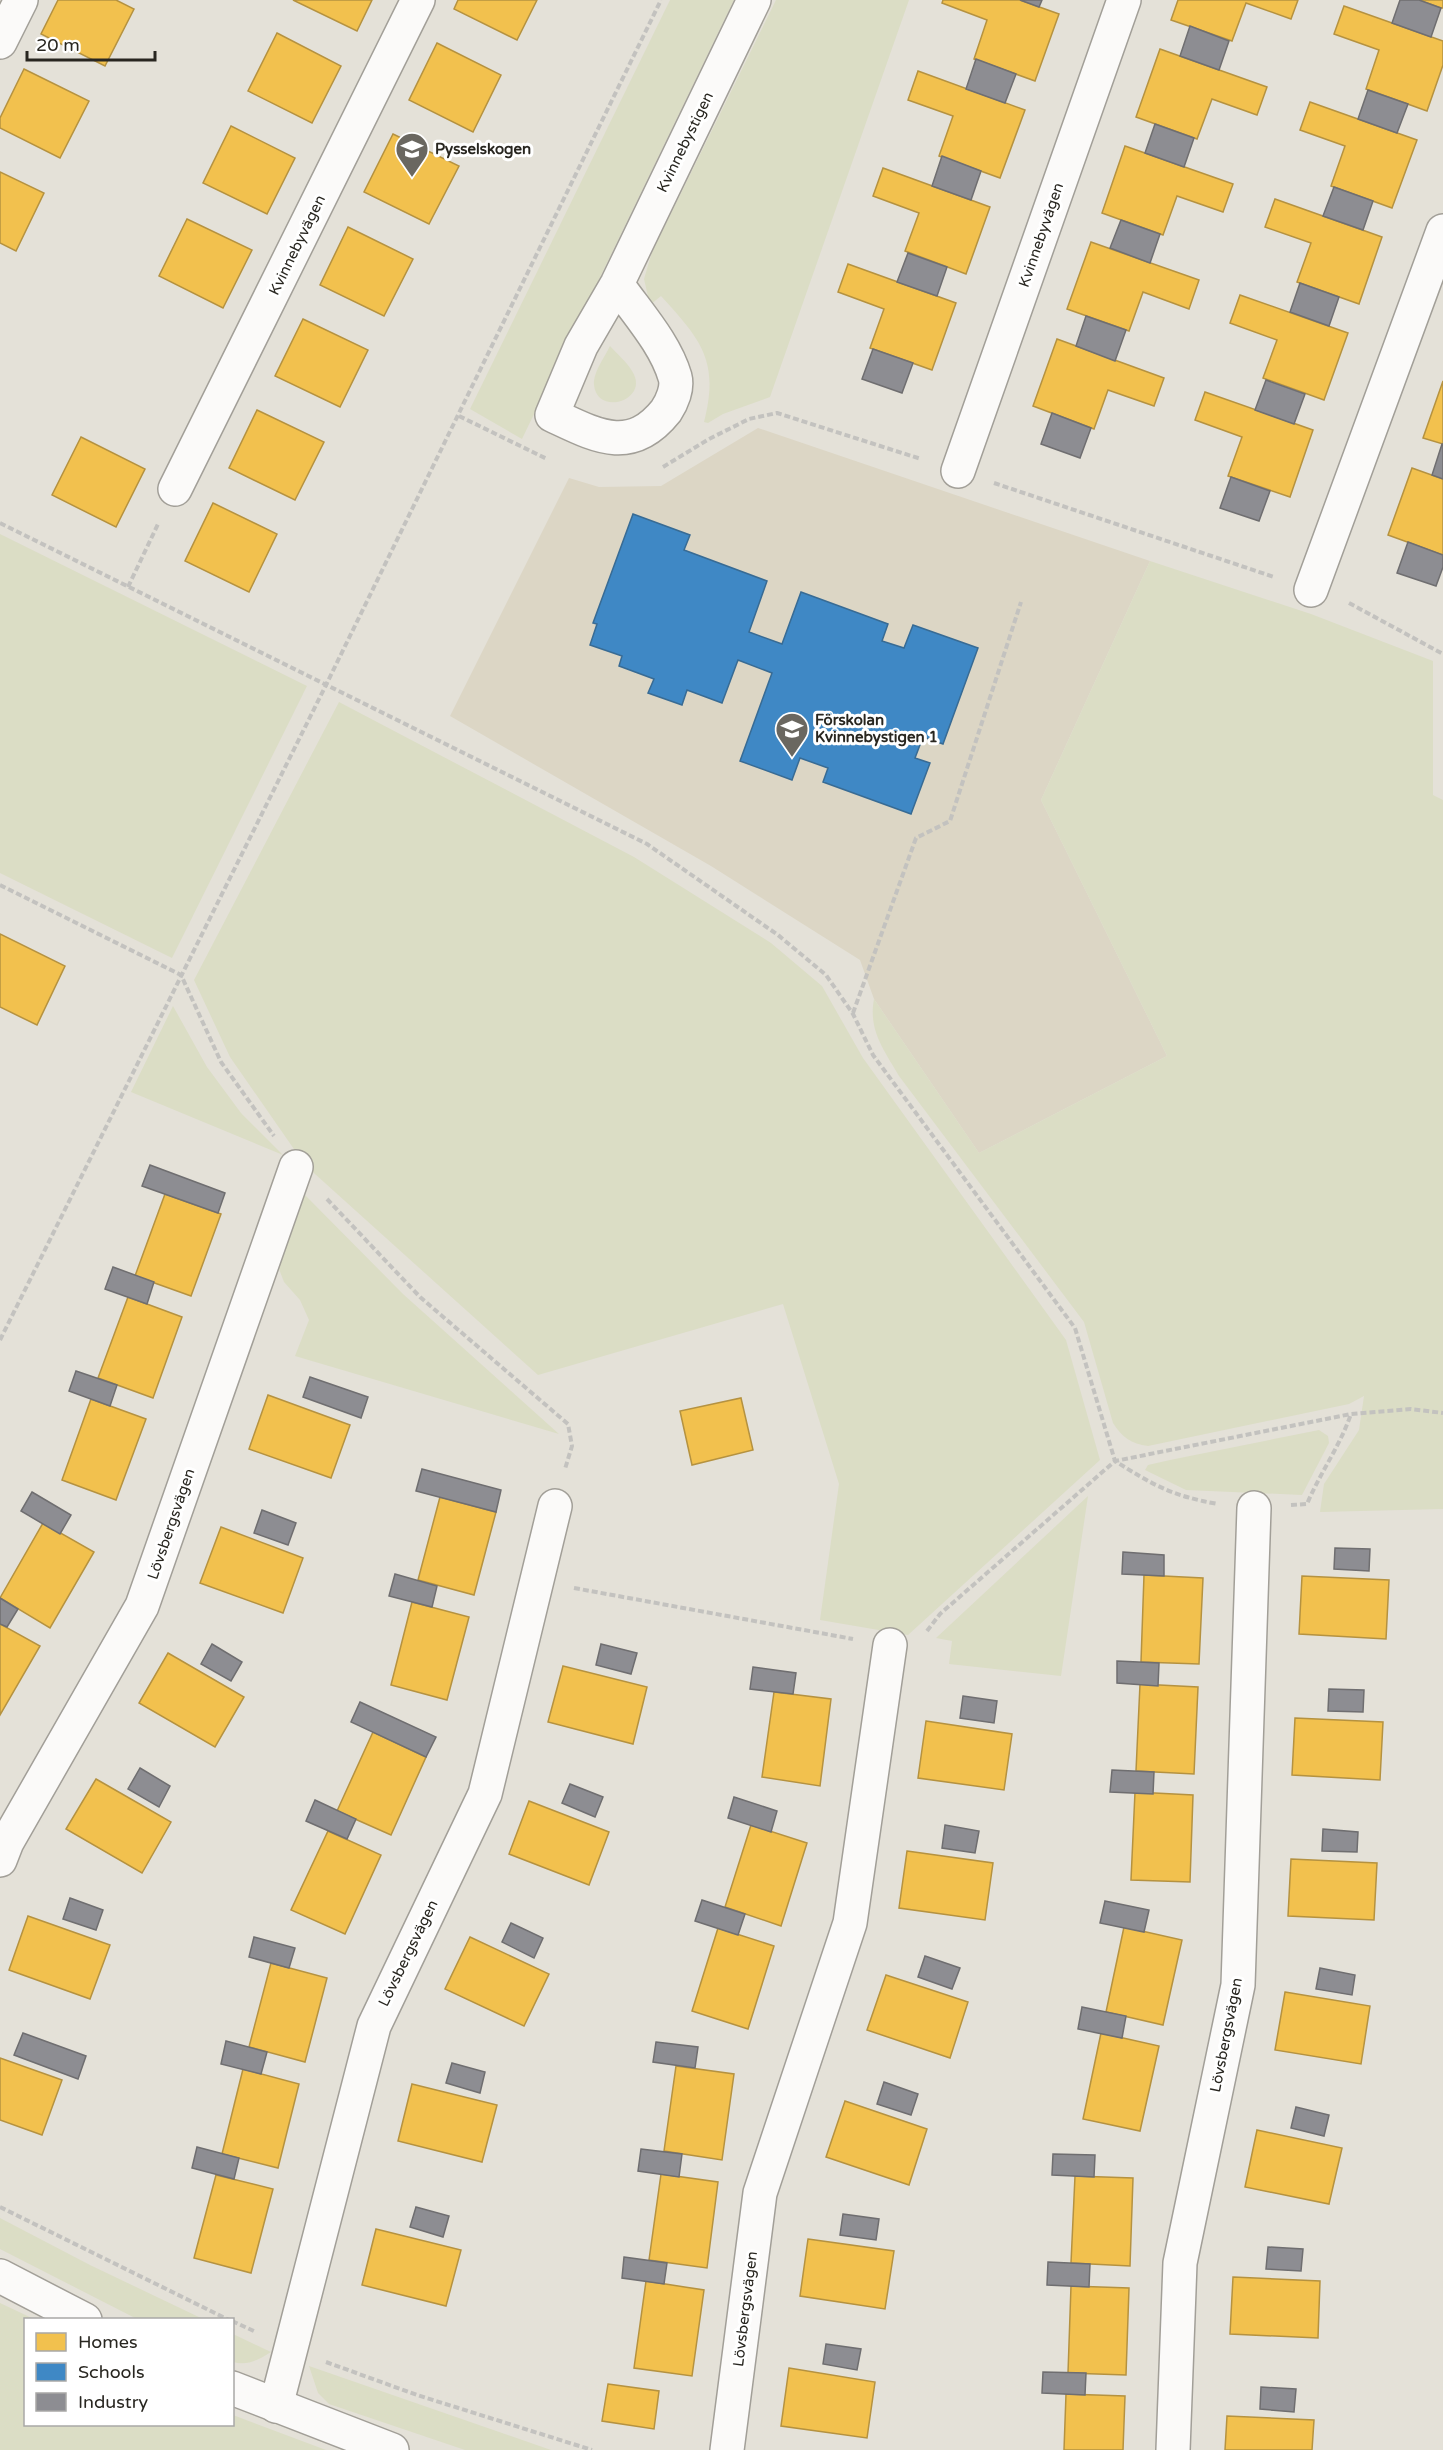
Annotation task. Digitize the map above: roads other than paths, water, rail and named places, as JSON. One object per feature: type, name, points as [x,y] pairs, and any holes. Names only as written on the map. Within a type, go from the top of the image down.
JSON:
[{"type":"street","points":[[0,42],[21,0]]},
{"type":"street","name":"Kvinnebyvägen","points":[[175,489],[418,0]]},
{"type":"street","name":"Kvinnebystigen","points":[[617,284],[667,356],[676,380],[672,402],[654,425],[628,438],[597,436],[552,415],[580,346],[617,284],[754,0]]},
{"type":"street","name":"Kvinnebyvägen","points":[[958,471],[1124,0]]},
{"type":"street","points":[[1311,590],[1443,231]]},
{"type":"street","name":"Lövsbergsvägen","points":[[0,1860],[7,1842],[142,1606],[296,1167]]},
{"type":"street","name":"Lövsbergsvägen","points":[[276,2406],[374,2026],[485,1794],[555,1506]]},
{"type":"street","name":"Lövsbergsvägen","points":[[1173,2450],[1180,2263],[1238,1985],[1254,1508]]},
{"type":"street","name":"Lövsbergsvägen","points":[[727,2450],[760,2193],[850,1923],[890,1645]]},
{"type":"street","points":[[0,2276],[83,2318]]},
{"type":"street","points":[[234,2389],[392,2450]]},
{"type":"place","name":"Pysselskogen","points":[[412,178]]},
{"type":"place","name":"Förskolan Kvinnebystigen 1","points":[[792,758]]}]
